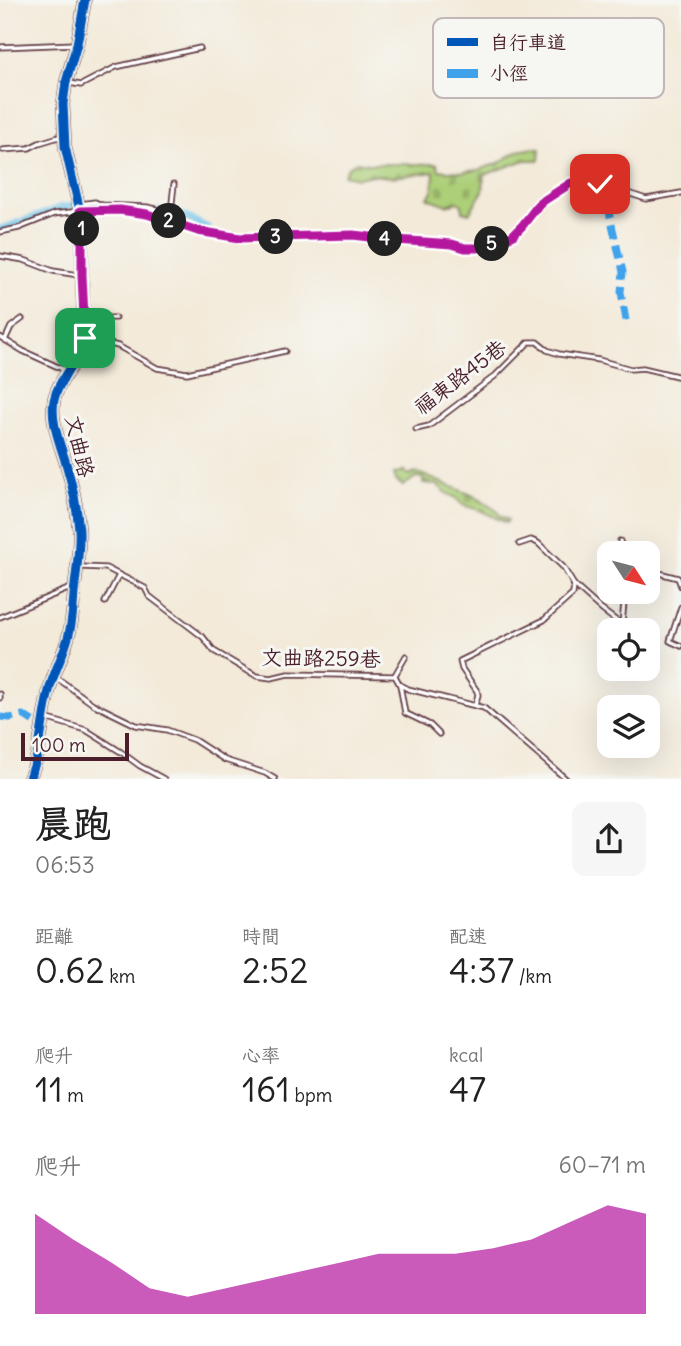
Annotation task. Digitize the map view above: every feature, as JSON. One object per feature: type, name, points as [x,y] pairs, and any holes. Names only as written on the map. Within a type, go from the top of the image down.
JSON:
[{"type":"street","name":"文曲路","points":[[29,779],[39,749],[49,688],[70,629],[77,565],[79,532],[75,501],[58,440],[54,400],[85,338],[82,229],[64,136],[62,104],[78,44],[85,0]]},
{"type":"lane","points":[[0,47],[78,44]]},
{"type":"lane","points":[[66,82],[82,85],[116,67],[200,48]]},
{"type":"lane","points":[[4,150],[29,148],[64,136]]},
{"type":"lane","points":[[79,207],[147,214],[198,231],[240,238],[353,235],[478,248],[512,236],[540,203],[571,183],[579,181],[600,184],[646,199],[681,193]]},
{"type":"lane","points":[[1,232],[95,202],[171,212],[174,184]]},
{"type":"lane","points":[[0,257],[24,260],[53,271],[82,275]]},
{"type":"lane","points":[[84,318],[115,318]]},
{"type":"lane","points":[[5,340],[11,327],[22,319]]},
{"type":"lane","points":[[0,337],[38,359],[69,372]]},
{"type":"lane","points":[[85,338],[118,346],[157,368],[187,373],[285,351]]},
{"type":"lane","name":"福東路45巷","points":[[416,429],[429,426],[495,376],[529,342],[537,342],[547,350],[559,354],[681,377]]},
{"type":"lane","points":[[519,544],[531,540],[538,543],[563,567],[574,586],[622,625],[624,604]]},
{"type":"lane","name":"文曲路259巷","points":[[77,565],[106,568],[145,588],[149,596],[204,637],[214,651],[257,676],[395,676],[400,685],[408,689],[484,708],[566,779]]},
{"type":"lane","points":[[660,573],[680,578],[681,586]]},
{"type":"lane","points":[[105,602],[119,575]]},
{"type":"lane","points":[[0,617],[75,586]]},
{"type":"lane","points":[[475,705],[477,691],[462,669],[460,661],[544,620],[573,594],[574,586]]},
{"type":"lane","points":[[681,607],[670,641],[681,646]]},
{"type":"lane","points":[[395,676],[406,656]]},
{"type":"lane","points":[[54,676],[93,704],[136,724],[167,730],[194,740],[225,760],[275,779]]},
{"type":"lane","points":[[400,685],[405,713],[430,725],[439,734]]},
{"type":"lane","points":[[43,718],[86,730],[164,779]]},
{"type":"green space","points":[[540,149],[539,160],[525,160],[484,175],[483,191],[469,213],[463,211],[458,202],[447,205],[428,198],[433,189],[434,172],[391,177],[372,175],[358,178],[344,175],[348,167],[357,162],[437,164],[439,170],[478,170],[499,163],[518,151]]},
{"type":"green space","points":[[404,471],[408,475],[416,472],[474,496],[508,520],[506,523],[463,505],[437,485],[423,483],[423,478],[416,477],[403,486],[396,481],[394,474]]},
{"type":"waterway","points":[[0,230],[62,208],[79,205]]},
{"type":"waterway","points":[[160,211],[183,216],[207,228]]},
{"type":"marked path","points":[[600,184],[623,272],[621,292],[627,326]]},
{"type":"marked path","points":[[0,717],[23,715],[42,727]]},
{"type":"cycle path","points":[[29,779],[36,758],[46,702],[70,630],[78,554],[76,506],[53,409],[56,392],[84,338],[82,229],[65,147],[63,104],[85,0]]},
{"type":"route","points":[[85,338],[80,211],[120,210],[147,214],[198,231],[240,238],[353,235],[478,248],[512,236],[540,203],[571,183],[579,181],[600,184]]}]
